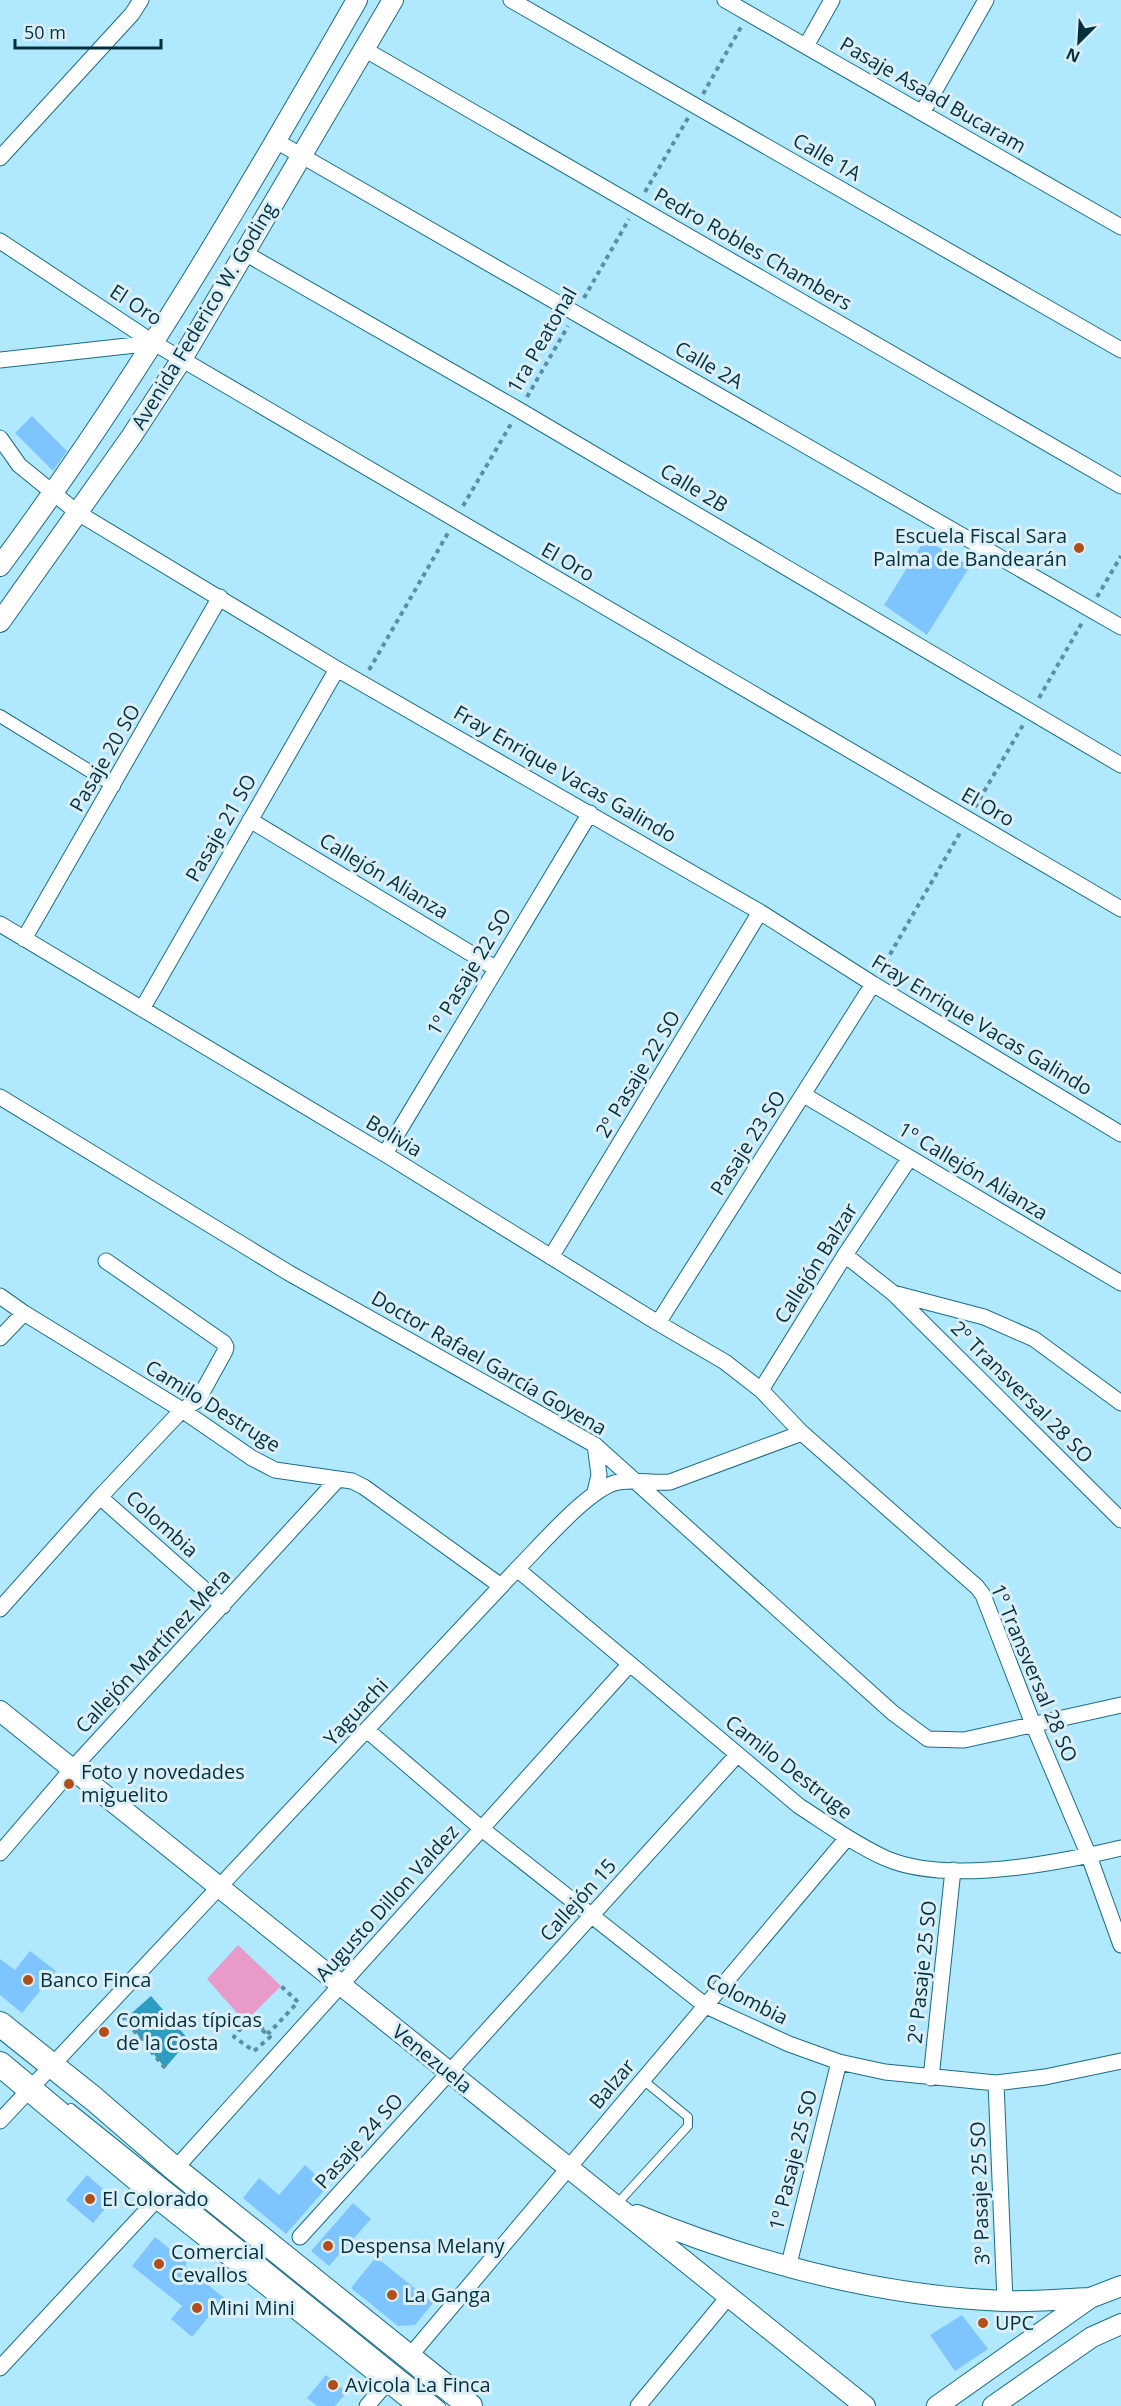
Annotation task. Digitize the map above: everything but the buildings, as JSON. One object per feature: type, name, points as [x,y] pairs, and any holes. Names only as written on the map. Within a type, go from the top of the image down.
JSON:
[{"type":"main road","points":[[0,2024],[42,2077],[159,2197],[422,2406]]},
{"type":"main road","points":[[0,2064],[42,2077],[175,2169],[470,2406]]},
{"type":"street","points":[[0,158],[132,14],[141,0]]},
{"type":"street","points":[[276,141],[357,0]]},
{"type":"street","name":"Avenida Federico W. Goding","points":[[0,622],[78,513],[182,359],[393,0]]},
{"type":"street","name":"Calle 1A","points":[[511,0],[1121,350]]},
{"type":"street","name":"Pasaje Asaad Bucaram","points":[[725,0],[1121,227]]},
{"type":"street","points":[[806,46],[832,0]]},
{"type":"street","points":[[922,113],[986,0]]},
{"type":"street","name":"Pedro Robles Chambers","points":[[364,49],[1121,486]]},
{"type":"street","name":"Calle 2A","points":[[276,141],[1121,627]]},
{"type":"street","name":"Avenida Federico W. Goding","points":[[0,566],[53,494],[154,343],[276,141]]},
{"type":"street","name":"El Oro","points":[[0,241],[154,343],[1121,909]]},
{"type":"street","name":"Calle 2B","points":[[243,252],[519,410],[1121,765]]},
{"type":"street","points":[[0,360],[154,343]]},
{"type":"street","name":"Fray Enrique Vacas Galindo","points":[[0,438],[19,465],[78,513],[337,669],[362,681],[760,912],[873,984],[1121,1134]]},
{"type":"street","name":"Pasaje 20 SO","points":[[24,939],[114,786],[220,597]]},
{"type":"street","name":"Pasaje 21 SO","points":[[142,1009],[337,669]]},
{"type":"street","points":[[0,717],[114,786]]},
{"type":"street","name":"1º Pasaje 22 SO","points":[[385,1154],[590,813]]},
{"type":"street","name":"Callejón Alianza","points":[[250,820],[495,968]]},
{"type":"street","name":"2º Pasaje 22 SO","points":[[551,1257],[760,912]]},
{"type":"street","name":"Bolivia","points":[[0,924],[385,1154],[725,1362],[761,1390]]},
{"type":"street","name":"Pasaje 23 SO","points":[[658,1323],[873,984]]},
{"type":"street","name":"1º Callejón Alianza","points":[[804,1095],[1121,1283]]},
{"type":"street","name":"Doctor Rafael García Goyena","points":[[0,1098],[289,1273],[595,1446],[893,1713],[928,1739],[964,1740],[1121,1705]]},
{"type":"street","name":"Callejón Balzar","points":[[761,1390],[845,1255],[909,1159]]},
{"type":"street","name":"2º Transversal 28 SO","points":[[845,1255],[893,1293],[1121,1520]]},
{"type":"street","points":[[0,1609],[182,1410],[198,1400],[225,1351],[224,1343],[106,1260]]},
{"type":"street","points":[[893,1293],[984,1317],[1034,1339],[1121,1403]]},
{"type":"street","name":"Camilo Destruge","points":[[0,1296],[182,1410],[252,1458],[275,1470],[351,1481],[364,1487],[501,1586]]},
{"type":"street","points":[[0,1338],[24,1313]]},
{"type":"street","name":"1º Transversal 28 SO","points":[[761,1390],[802,1433],[977,1587],[1089,1856],[1121,1945]]},
{"type":"street","name":"Yaguachi","points":[[0,2121],[368,1731],[517,1569],[595,1492],[615,1483],[633,1480],[655,1484],[670,1482],[802,1433]]},
{"type":"street","points":[[595,1446],[599,1475],[595,1492]]},
{"type":"street","name":"Callejón Martínez Mera","points":[[0,1853],[72,1769],[338,1479]]},
{"type":"street","name":"Colombia","points":[[100,1497],[223,1606]]},
{"type":"street","name":"Camilo Destruge","points":[[517,1569],[799,1806],[848,1838],[887,1859],[917,1867],[953,1870],[998,1869],[1089,1856],[1121,1848]]},
{"type":"street","name":"Augusto Dillon Valdez","points":[[175,2169],[629,1665]]},
{"type":"street","name":"Venezuela","points":[[0,1711],[865,2406]]},
{"type":"street","name":"Colombia","points":[[368,1731],[482,1830],[706,2006],[789,2044],[839,2062],[885,2072],[996,2083],[1044,2078],[1121,2061]]},
{"type":"street","name":"Callejón 15","points":[[450,2073],[737,1755]]},
{"type":"street","name":"Balzar","points":[[409,2356],[848,1838]]},
{"type":"street","name":"2º Pasaje 25 SO","points":[[931,2078],[953,1870]]},
{"type":"street","name":"1º Pasaje 25 SO","points":[[788,2268],[839,2062]]},
{"type":"street","name":"Pasaje 24 SO","points":[[300,2237],[450,2073]]},
{"type":"street","name":"3º Pasaje 25 SO","points":[[996,2083],[1005,2301]]},
{"type":"street","points":[[0,2368],[159,2197]]},
{"type":"street","points":[[615,2206],[701,2241],[788,2268],[881,2288],[1005,2301],[1090,2298]]},
{"type":"street","points":[[937,2406],[1090,2298],[1121,2286]]},
{"type":"street","points":[[638,2406],[729,2296]]},
{"type":"street","points":[[993,2406],[1092,2337],[1121,2324]]},
{"type":"street","points":[[367,2406],[389,2380]]},
{"type":"lane","points":[[0,2036],[28,2058]]},
{"type":"lane","points":[[615,2206],[688,2126],[688,2117],[643,2080]]},
{"type":"lane","points":[[66,2103],[441,2406]]},
{"type":"lane","points":[[101,2117],[459,2406]]},
{"type":"path","name":"1ra Peatonal","points":[[362,681],[749,14]]},
{"type":"path","points":[[873,984],[1121,556]]},
{"type":"path","points":[[239,2031],[245,2022],[234,2037],[254,2051],[270,2037],[249,2018],[269,2033],[298,2002],[281,1986]]},
{"type":"path","points":[[114,2020],[121,2014],[165,2068]]},
{"type":"shaded area","points":[[238,1945],[281,1986],[245,2022],[207,1979]]},
{"type":"water","points":[[151,1996],[189,2040],[165,2068],[125,2019]]},
{"type":"place","name":"Escuela Fiscal Sara Palma de Bandearán","points":[[1079,548]]},
{"type":"place","name":"Foto y novedades miguelito","points":[[69,1784]]},
{"type":"place","name":"Banco Finca","points":[[28,1980]]},
{"type":"place","name":"Comidas típicas de la Costa","points":[[104,2032]]},
{"type":"place","name":"El Colorado","points":[[90,2199]]},
{"type":"place","name":"Despensa Melany","points":[[328,2246]]},
{"type":"place","name":"Comercial Cevallos","points":[[159,2264]]},
{"type":"place","name":"La Ganga","points":[[392,2295]]},
{"type":"place","name":"Mini Mini","points":[[197,2308]]},
{"type":"place","name":"UPC","points":[[983,2323]]},
{"type":"place","name":"Avicola La Finca","points":[[333,2385]]}]
